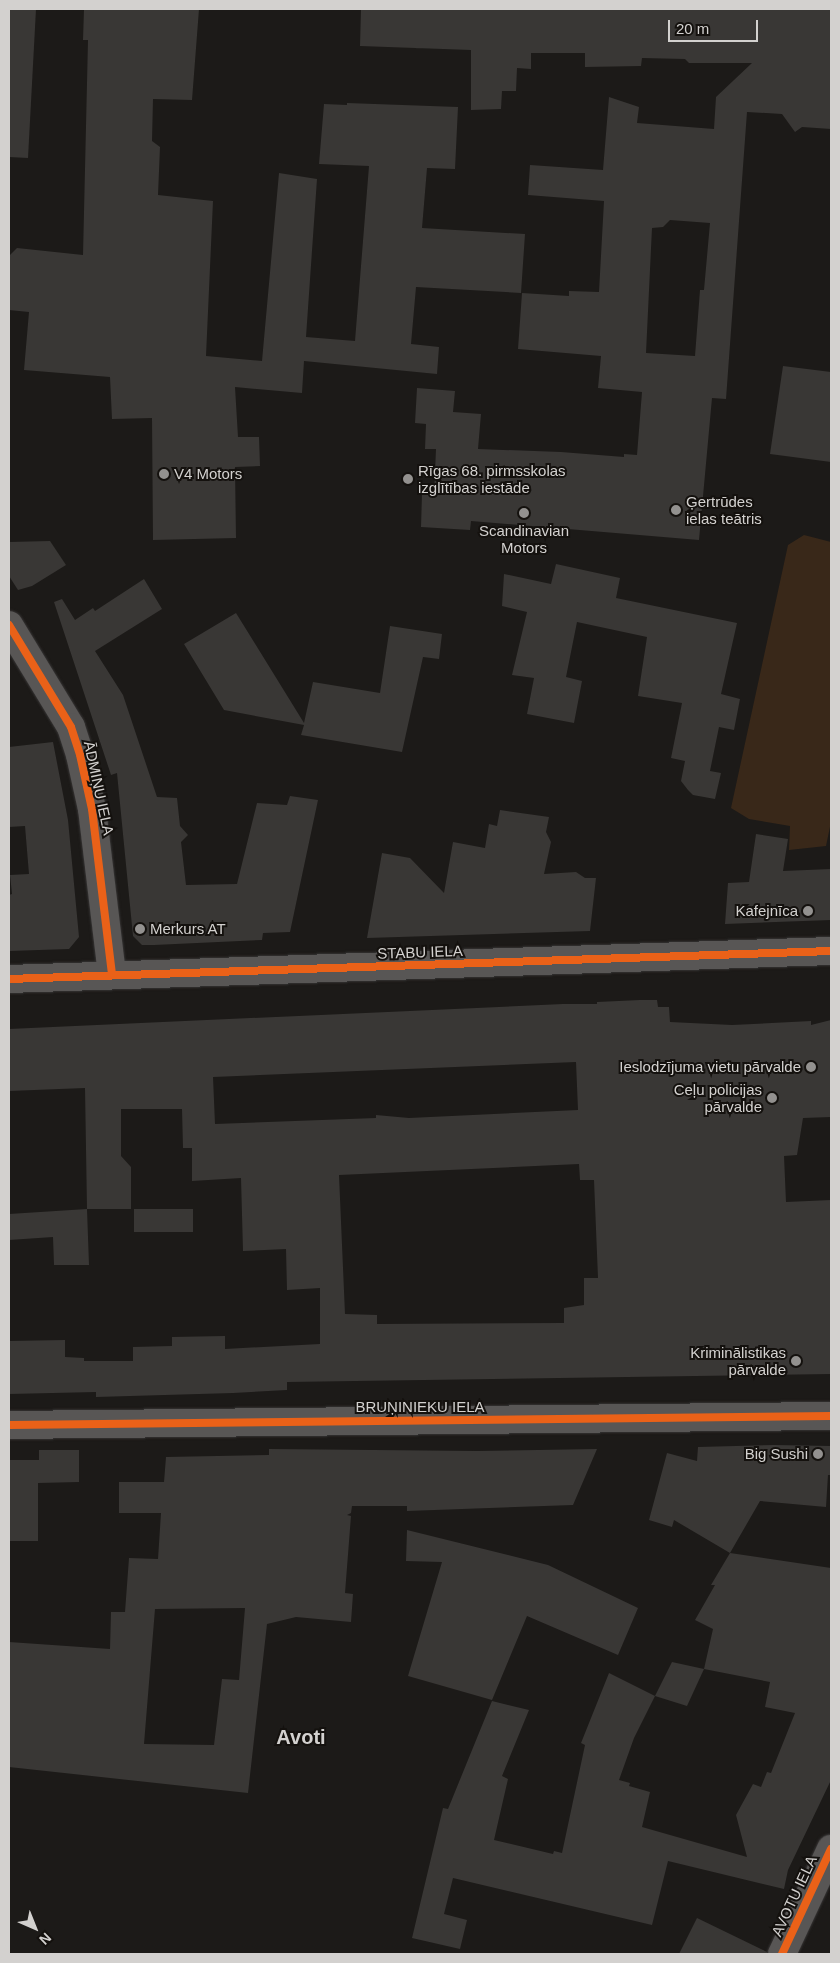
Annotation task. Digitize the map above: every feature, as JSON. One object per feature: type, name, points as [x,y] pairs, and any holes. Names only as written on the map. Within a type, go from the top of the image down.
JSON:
[{"type":"street","name":"ĀDMIŅU IELA","points":[[9,625],[71,727],[80,755],[92,809],[112,974]]},
{"type":"street","name":"STABU IELA","points":[[9,979],[831,951]]},
{"type":"street","name":"BRUŅINIEKU IELA","points":[[9,1425],[831,1416]]},
{"type":"street","name":"AVOTU IELA","points":[[782,1954],[831,1849]]},
{"type":"shaded area","points":[[804,535],[831,542],[831,822],[826,846],[789,850],[790,826],[749,819],[731,808],[788,545]]},
{"type":"building","points":[[9,9],[36,9],[28,158],[9,157]]},
{"type":"building","points":[[84,9],[199,9],[192,100],[153,99],[152,141],[160,147],[158,195],[213,201],[206,356],[262,361],[279,173],[317,179],[306,337],[355,341],[369,166],[319,164],[324,104],[347,105],[347,103],[458,107],[455,169],[427,168],[422,228],[525,234],[521,293],[416,287],[411,344],[439,347],[437,374],[304,361],[302,393],[235,387],[238,437],[259,437],[260,466],[235,467],[236,538],[153,540],[152,418],[112,419],[110,377],[24,370],[29,312],[9,310],[9,256],[17,248],[83,255],[88,40],[83,40]]},
{"type":"building","points":[[361,9],[831,9],[831,129],[802,127],[795,132],[782,114],[747,112],[726,399],[712,398],[699,540],[471,521],[470,530],[421,527],[422,494],[434,495],[436,449],[425,449],[426,424],[415,423],[417,388],[455,391],[453,412],[481,414],[478,449],[561,452],[624,457],[624,454],[637,455],[642,392],[598,388],[601,356],[518,349],[522,293],[569,296],[569,291],[599,292],[604,201],[528,195],[530,165],[603,170],[609,97],[639,107],[637,123],[714,129],[716,97],[752,63],[689,63],[685,59],[642,58],[641,66],[585,67],[585,53],[531,53],[531,69],[517,68],[516,91],[502,91],[501,109],[471,110],[471,50],[360,46]],"holes":[[[670,220],[710,223],[704,290],[700,290],[695,356],[646,353],[652,228],[663,227]]]},
{"type":"building","points":[[783,366],[831,372],[831,462],[770,454]]},
{"type":"building","points":[[50,541],[66,565],[32,586],[18,590],[9,576],[9,542]]},
{"type":"building","points":[[556,564],[620,578],[616,598],[737,623],[721,694],[740,699],[734,730],[719,727],[710,771],[721,773],[715,799],[693,795],[681,781],[685,761],[671,758],[682,703],[638,696],[647,637],[577,622],[566,677],[582,681],[574,723],[527,714],[534,678],[512,675],[527,612],[502,606],[504,574],[551,584]]},
{"type":"building","points":[[144,579],[162,609],[95,651],[123,695],[157,797],[177,798],[180,826],[188,835],[181,842],[186,885],[237,884],[257,803],[287,805],[290,796],[318,800],[290,932],[263,933],[262,940],[154,945],[142,945],[133,936],[117,773],[111,775],[54,602],[62,599],[75,620],[93,608],[95,611]]},
{"type":"building","points":[[236,613],[304,723],[313,682],[380,693],[390,626],[442,634],[439,659],[423,657],[402,752],[301,735],[304,725],[224,710],[184,644]]},
{"type":"building","points":[[53,742],[68,820],[79,937],[69,949],[9,951],[9,895],[12,894],[10,875],[29,874],[25,826],[9,827],[9,747]]},
{"type":"building","points":[[500,810],[549,817],[546,832],[551,842],[544,874],[576,872],[585,878],[596,878],[590,931],[367,938],[382,853],[410,858],[444,893],[453,842],[485,848],[489,824],[497,826]]},
{"type":"building","points":[[756,834],[788,839],[783,871],[831,869],[831,920],[725,924],[728,883],[749,882]]},
{"type":"building","points":[[657,1000],[658,1007],[669,1007],[670,1022],[732,1025],[811,1021],[811,1025],[831,1020],[831,1117],[803,1118],[797,1155],[784,1156],[786,1202],[831,1200],[831,1374],[287,1382],[287,1390],[233,1393],[96,1397],[96,1392],[9,1394],[9,1341],[65,1340],[65,1357],[84,1358],[84,1361],[133,1361],[133,1347],[172,1346],[172,1337],[225,1336],[225,1349],[320,1344],[320,1288],[287,1290],[286,1249],[243,1251],[241,1178],[192,1181],[192,1148],[183,1148],[182,1109],[121,1109],[121,1156],[131,1167],[131,1209],[87,1209],[85,1088],[9,1091],[9,1029],[597,1004],[597,1002]],"holes":[[[576,1062],[578,1110],[409,1118],[376,1115],[376,1118],[215,1124],[213,1077]],[[579,1164],[580,1180],[594,1180],[598,1278],[584,1278],[584,1305],[564,1308],[564,1323],[377,1324],[377,1315],[345,1314],[339,1175]]]},
{"type":"building","points":[[87,1209],[89,1265],[54,1265],[53,1237],[9,1240],[9,1214]]},
{"type":"building","points":[[134,1209],[193,1209],[193,1232],[134,1232]]},
{"type":"building","points":[[831,1446],[831,1475],[828,1475],[826,1507],[760,1501],[730,1553],[674,1520],[672,1527],[649,1520],[667,1453],[697,1461],[698,1447]]},
{"type":"building","points":[[269,1449],[477,1451],[597,1449],[573,1505],[407,1511],[407,1506],[352,1506],[351,1513],[347,1515],[351,1516],[345,1593],[353,1594],[351,1622],[296,1617],[267,1624],[248,1793],[9,1767],[9,1642],[110,1649],[111,1612],[125,1612],[129,1558],[158,1559],[161,1513],[119,1513],[119,1482],[164,1482],[166,1457],[269,1455]],"holes":[[[245,1608],[239,1680],[222,1679],[214,1745],[144,1744],[155,1609]]]},
{"type":"building","points":[[39,1450],[79,1450],[79,1482],[38,1483],[38,1541],[9,1541],[9,1460],[39,1460]]},
{"type":"building","points":[[407,1530],[548,1565],[638,1608],[618,1655],[527,1616],[492,1700],[408,1676],[442,1562],[406,1561]]},
{"type":"building","points":[[730,1553],[831,1568],[831,1780],[788,1870],[784,1889],[668,1861],[652,1925],[453,1878],[444,1914],[467,1920],[460,1949],[412,1938],[443,1808],[448,1809],[492,1701],[529,1710],[502,1776],[508,1779],[494,1840],[553,1854],[554,1851],[562,1853],[585,1745],[581,1743],[609,1673],[655,1696],[634,1738],[619,1780],[630,1783],[629,1786],[650,1792],[642,1827],[747,1857],[736,1815],[753,1784],[761,1787],[767,1772],[771,1773],[795,1713],[765,1707],[770,1682],[704,1669],[713,1629],[695,1620],[715,1585],[711,1585]]},
{"type":"building","points":[[672,1662],[704,1669],[687,1706],[655,1696]]},
{"type":"building","points":[[697,1918],[767,1952],[767,1954],[679,1954]]},
{"type":"cycle path","points":[[9,625],[71,727],[80,755],[92,809],[112,974]]},
{"type":"cycle path","points":[[9,979],[831,951]]},
{"type":"cycle path","points":[[9,1425],[831,1416]]},
{"type":"cycle path","points":[[782,1954],[831,1849]]},
{"type":"place","name":"V4 Motors","points":[[164,474]]},
{"type":"place","name":"Rīgas 68. pirmsskolas izglītības iestāde","points":[[408,479]]},
{"type":"place","name":"Ģertrūdes ielas teātris","points":[[676,510]]},
{"type":"place","name":"Scandinavian Motors","points":[[524,513]]},
{"type":"place","name":"Kafejnīca","points":[[808,911]]},
{"type":"place","name":"Merkurs AT","points":[[140,929]]},
{"type":"place","name":"Ieslodzījuma vietu pārvalde","points":[[811,1067]]},
{"type":"place","name":"Ceļu policijas pārvalde","points":[[772,1098]]},
{"type":"place","name":"Kriminālistikas pārvalde","points":[[796,1361]]},
{"type":"place","name":"Big Sushi","points":[[818,1454]]},
{"type":"district","name":"Avoti","points":[[301,1737]]}]
